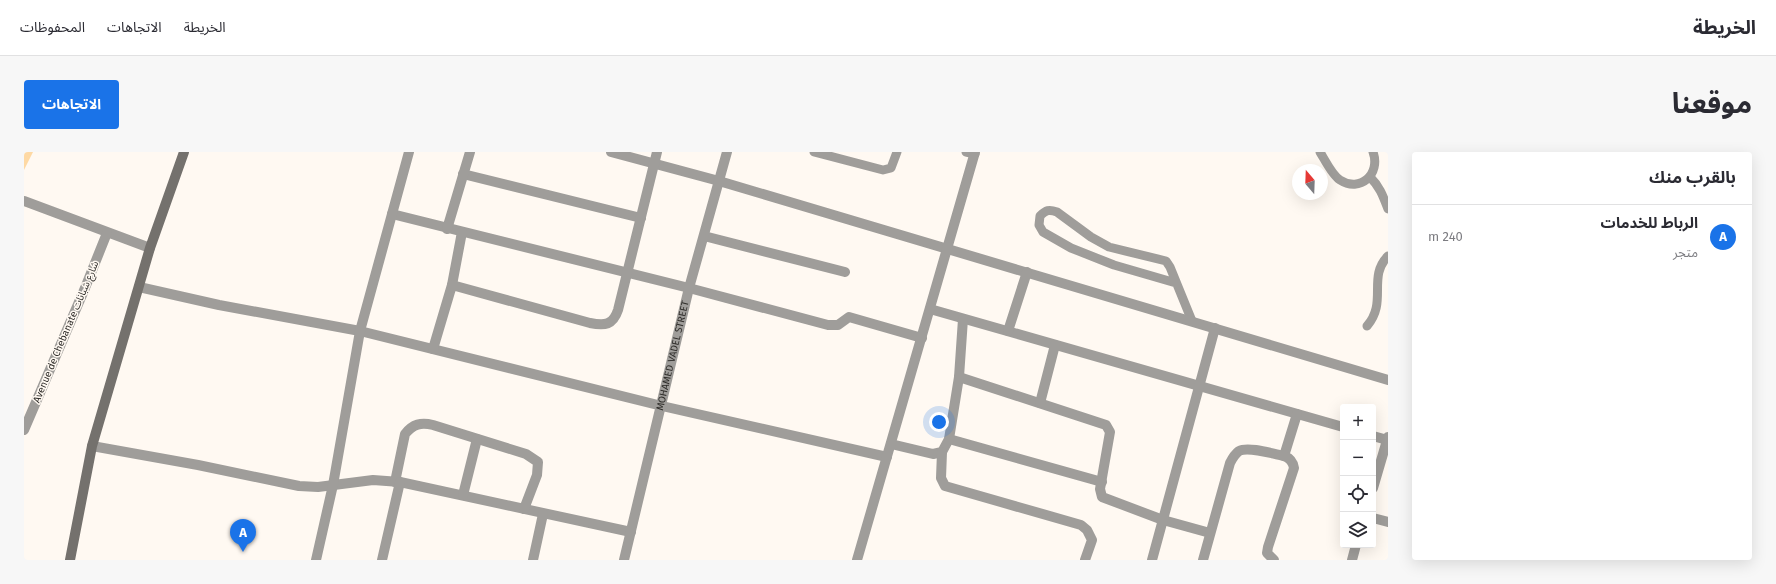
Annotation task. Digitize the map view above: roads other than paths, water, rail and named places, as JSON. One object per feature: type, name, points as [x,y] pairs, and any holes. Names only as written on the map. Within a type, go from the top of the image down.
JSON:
[{"type":"main road","points":[[70,560],[92,446],[150,248],[184,152]]},
{"type":"street","points":[[316,560],[333,486],[360,331],[409,152]]},
{"type":"street","points":[[447,228],[470,152]]},
{"type":"street","points":[[611,152],[719,181],[948,248],[1388,380]]},
{"type":"street","points":[[452,285],[601,325],[610,324],[615,318],[628,274],[657,152]]},
{"type":"street","name":"MOHAMED VADEL STREET","points":[[624,560],[690,288],[726,152]]},
{"type":"street","points":[[857,560],[948,248],[972,153]]},
{"type":"street","points":[[463,174],[641,218]]},
{"type":"street","points":[[24,201],[150,248]]},
{"type":"street","points":[[392,214],[628,274],[690,288],[828,325],[838,325],[849,317],[922,338]]},
{"type":"street","points":[[433,349],[452,285],[462,232]]},
{"type":"street","name":"Avenue de Chebanate شارع شبانات","points":[[24,430],[86,288],[107,233]]},
{"type":"street","points":[[704,236],[844,272]]},
{"type":"street","points":[[1008,331],[1027,272]]},
{"type":"street","points":[[139,287],[219,305],[360,331],[662,406],[887,457]]},
{"type":"street","points":[[930,309],[1340,426]]},
{"type":"street","points":[[963,319],[959,377],[949,439],[942,452],[941,478],[945,486],[1081,525],[1087,530],[1092,540],[1085,560]]},
{"type":"street","points":[[1152,560],[1215,328]]},
{"type":"street","points":[[1040,403],[1055,345]]},
{"type":"street","points":[[959,377],[1102,423],[1109,428],[1110,437],[1100,494],[1105,500],[1163,520],[1210,533]]},
{"type":"street","points":[[1284,456],[1296,414]]},
{"type":"street","points":[[382,560],[398,482],[405,434],[415,425],[423,423],[432,425],[526,454],[538,462],[536,475],[524,509]]},
{"type":"street","points":[[1376,438],[1387,443],[1376,478]]},
{"type":"street","points":[[463,495],[477,439]]},
{"type":"street","points":[[949,439],[1102,482]]},
{"type":"street","points":[[891,444],[933,454],[942,452]]},
{"type":"street","points":[[92,446],[198,465],[278,483],[318,487],[373,480],[398,482],[631,532]]},
{"type":"street","points":[[1203,560],[1230,464],[1236,453],[1240,450],[1247,449],[1284,456],[1291,461],[1294,468],[1268,546],[1267,553],[1271,559]]},
{"type":"street","points":[[533,560],[544,514]]},
{"type":"street","points":[[1376,519],[1388,522]]},
{"type":"street","points":[[1352,560],[1355,548]]},
{"type":"lane","points":[[814,152],[883,170],[891,168],[897,152]]},
{"type":"lane","points":[[1320,152],[1338,179],[1350,185],[1361,184],[1370,177],[1374,169],[1373,152]]},
{"type":"lane","points":[[1370,177],[1378,185],[1382,192],[1388,209]]},
{"type":"lane","points":[[1176,283],[1114,266],[1064,244],[1043,232],[1039,225],[1040,216],[1045,211],[1050,210],[1057,212],[1109,247],[1166,261],[1170,266],[1192,321]]},
{"type":"lane","points":[[1367,326],[1375,318],[1379,306],[1379,272],[1383,262],[1388,256]]},
{"type":"place","name":"الرباط للخدمات","points":[[243,552]]}]
